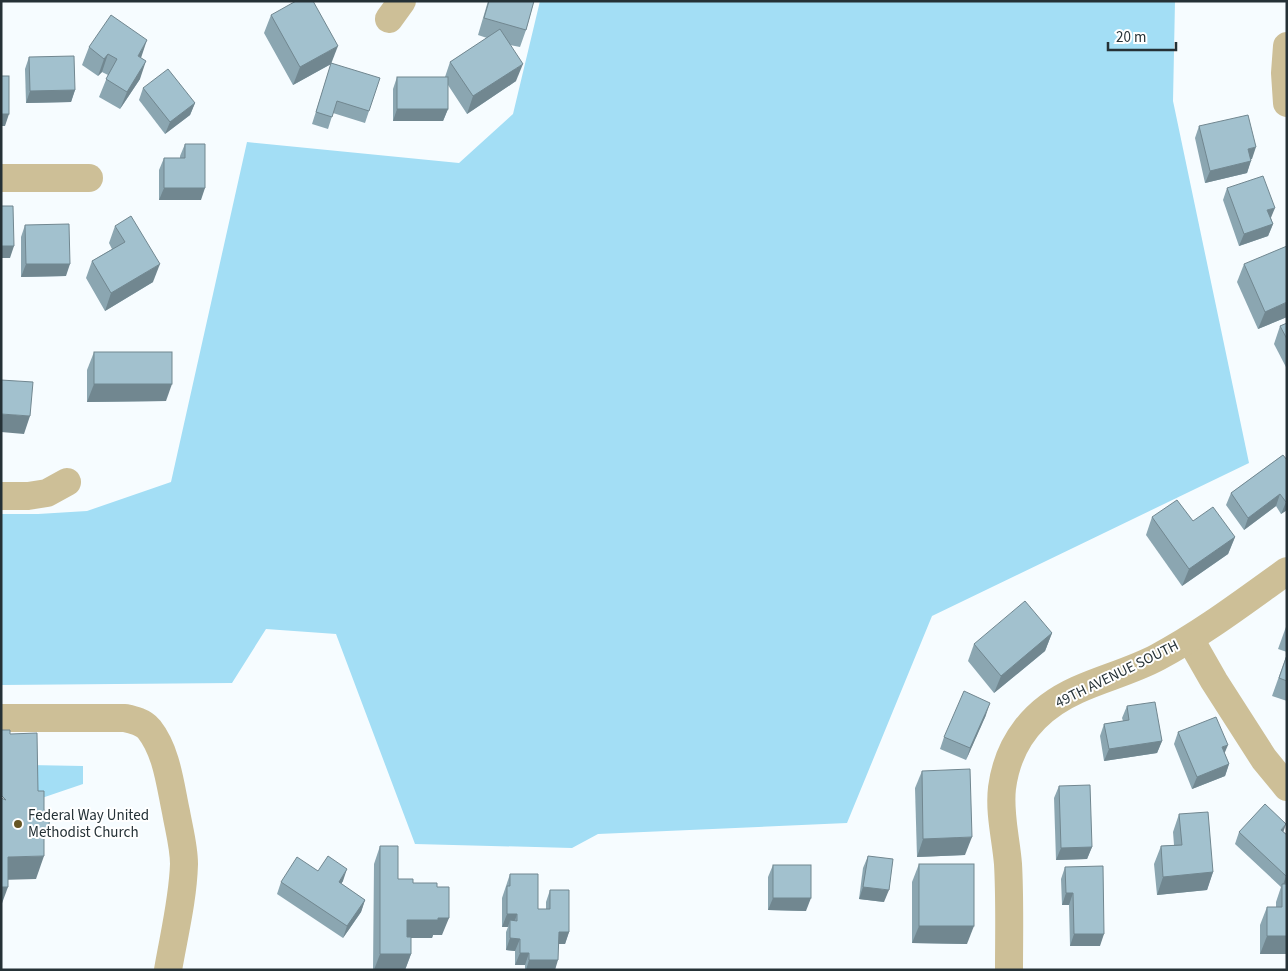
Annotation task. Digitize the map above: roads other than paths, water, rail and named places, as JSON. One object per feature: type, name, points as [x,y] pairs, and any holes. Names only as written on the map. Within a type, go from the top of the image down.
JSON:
[{"type":"street","points":[[1287,46],[1285,73],[1287,103]]},
{"type":"street","points":[[1,178],[89,178]]},
{"type":"street","points":[[1,496],[28,496],[48,493],[66,482]]},
{"type":"street","name":"49TH AVENUE SOUTH","points":[[1008,970],[1008,874],[1002,812],[1002,789],[1006,768],[1016,742],[1027,727],[1043,711],[1068,694],[1139,666],[1190,639],[1287,571]]},
{"type":"street","points":[[1190,639],[1214,681],[1259,751],[1287,788]]},
{"type":"street","points":[[1,718],[125,718],[137,720],[148,728],[156,740],[168,773],[182,842],[184,863],[168,970]]},
{"type":"place","name":"Federal Way United Methodist Church","points":[[18,824]]}]
